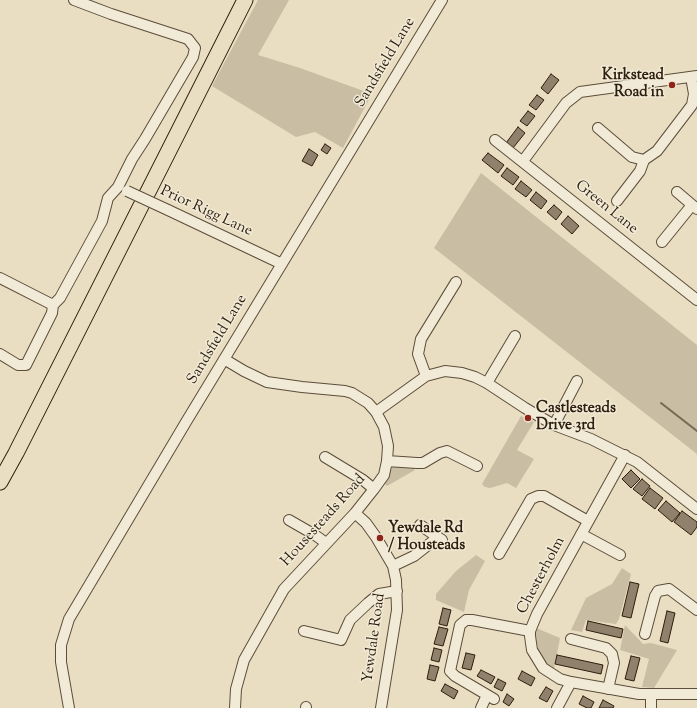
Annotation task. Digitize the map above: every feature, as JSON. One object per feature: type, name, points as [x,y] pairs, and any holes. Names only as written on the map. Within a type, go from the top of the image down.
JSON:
[{"type":"highway","points":[[0,482],[245,0]]},
{"type":"street","points":[[0,354],[18,365],[26,365],[52,312],[53,305],[60,298],[102,221],[108,198],[123,189],[132,159],[192,57],[195,48],[188,39],[111,14],[74,0]]},
{"type":"street","name":"Sandsfield Lane","points":[[69,708],[61,662],[61,645],[69,620],[224,359],[442,0]]},
{"type":"street","points":[[523,161],[566,103],[580,92],[694,76],[694,94],[692,105],[657,151],[644,160],[640,171],[617,201]]},
{"type":"street","points":[[598,128],[632,157],[644,160]]},
{"type":"street","name":"Green Lane","points":[[495,140],[697,300]]},
{"type":"street","name":"Prior Rigg Lane","points":[[123,189],[282,264]]},
{"type":"street","points":[[662,242],[695,207],[677,192]]},
{"type":"street","points":[[0,278],[53,305]]},
{"type":"street","points":[[426,376],[418,354],[421,340],[456,282]]},
{"type":"street","points":[[487,383],[515,336]]},
{"type":"street","name":"Housesteads Road","points":[[224,359],[268,382],[346,391],[368,403],[376,412],[384,427],[388,446],[384,475],[374,489],[355,513],[284,589],[244,660],[236,689],[235,708]]},
{"type":"street","points":[[376,412],[426,376],[445,372],[462,373],[487,383],[524,408],[554,425],[591,439],[625,455],[637,462],[697,509]]},
{"type":"street","points":[[554,425],[577,381]]},
{"type":"street","points":[[387,461],[422,463],[440,452],[447,451],[477,466]]},
{"type":"street","name":"Chesterholm","points":[[625,455],[537,614],[530,631],[532,650],[543,668],[560,679],[571,682],[651,695],[697,694]]},
{"type":"street","points":[[325,457],[363,480],[374,489]]},
{"type":"street","points":[[500,554],[531,499],[538,496],[544,496],[588,521]]},
{"type":"street","name":"Yewdale Road","points":[[355,513],[366,523],[376,537],[393,566],[396,580],[397,610],[380,708]]},
{"type":"street","points":[[289,520],[326,543]]},
{"type":"street","points":[[393,566],[414,556],[439,539],[420,525]]},
{"type":"street","name":"Chesterholm","points":[[581,534],[620,555]]},
{"type":"street","points":[[645,634],[654,596],[658,591],[669,589],[697,610]]},
{"type":"street","points":[[304,631],[341,640],[350,620],[368,603],[379,594],[397,591]]},
{"type":"street","name":"Chesterholm","points":[[480,708],[491,697],[455,676],[450,671],[460,625],[466,620],[472,620],[530,631]]},
{"type":"street","points":[[571,639],[606,648],[612,654],[614,662],[608,689]]},
{"type":"street","points":[[557,708],[571,682]]},
{"type":"street","points":[[651,695],[651,708]]},
{"type":"shaded area","points":[[258,0],[289,0],[258,55],[300,68],[372,94],[343,148],[315,132],[296,137],[212,86]]},
{"type":"shaded area","points":[[481,173],[697,345],[697,454],[434,248]]},
{"type":"shaded area","points":[[521,416],[534,422],[517,450],[534,459],[516,488],[507,483],[490,488],[485,487],[482,484]]},
{"type":"shaded area","points":[[393,466],[412,467],[415,470],[387,486],[384,483]]},
{"type":"shaded area","points":[[476,555],[485,561],[469,590],[464,612],[436,600],[436,594],[456,571]]},
{"type":"shaded area","points":[[622,568],[631,574],[619,619],[616,624],[586,620],[582,632],[571,630],[586,598],[612,584]]},
{"type":"shaded area","points":[[625,625],[643,644],[651,643],[677,650],[654,688],[642,687],[649,659],[620,650]]},
{"type":"shaded area","points":[[536,628],[560,638],[554,669],[547,665],[538,650]]},
{"type":"building","points":[[551,74],[559,80],[548,94],[541,88]]},
{"type":"building","points":[[537,95],[544,100],[536,110],[529,105]]},
{"type":"building","points":[[528,111],[535,116],[527,126],[520,121]]},
{"type":"building","points":[[518,127],[525,133],[513,148],[506,143]]},
{"type":"building","points":[[325,144],[331,148],[327,154],[321,150]]},
{"type":"building","points":[[309,149],[318,155],[312,166],[302,161]]},
{"type":"building","points":[[488,153],[504,165],[498,173],[482,160]]},
{"type":"building","points":[[507,168],[519,177],[513,185],[501,176]]},
{"type":"building","points":[[521,181],[532,190],[526,197],[515,189]]},
{"type":"building","points":[[536,192],[547,201],[541,209],[530,200]]},
{"type":"building","points":[[554,205],[562,212],[556,220],[547,212]]},
{"type":"building","points":[[568,216],[579,226],[572,234],[561,224]]},
{"type":"building","points":[[631,470],[640,479],[631,488],[622,479]]},
{"type":"building","points":[[642,479],[650,486],[642,496],[633,489]]},
{"type":"building","points":[[650,488],[663,498],[655,509],[642,499]]},
{"type":"building","points":[[666,501],[680,513],[672,522],[658,510]]},
{"type":"building","points":[[682,511],[697,522],[697,527],[691,535],[674,522]]},
{"type":"building","points":[[630,582],[639,584],[631,618],[622,616]]},
{"type":"building","points":[[443,608],[451,610],[447,626],[439,624]]},
{"type":"building","points":[[667,611],[675,613],[668,643],[660,641]]},
{"type":"building","points":[[588,621],[623,629],[621,638],[586,630]]},
{"type":"building","points":[[439,627],[448,629],[443,646],[434,644]]},
{"type":"building","points":[[434,648],[442,650],[439,662],[431,660]]},
{"type":"building","points":[[466,653],[475,655],[471,670],[462,668]]},
{"type":"building","points":[[557,655],[603,665],[601,674],[555,664]]},
{"type":"building","points":[[631,656],[640,658],[634,681],[625,679]]},
{"type":"building","points":[[430,665],[439,667],[435,681],[427,679]]},
{"type":"building","points":[[481,670],[495,677],[491,684],[477,676]]},
{"type":"building","points":[[522,671],[535,678],[531,686],[518,679]]},
{"type":"building","points":[[498,679],[506,683],[502,691],[494,687]]},
{"type":"building","points":[[445,684],[458,691],[454,699],[441,691]]},
{"type":"building","points":[[546,687],[553,691],[547,702],[539,698]]},
{"type":"building","points":[[507,694],[514,699],[509,706],[503,702]]},
{"type":"building","points":[[583,696],[594,702],[591,708],[587,708],[579,704]]},
{"type":"building","points":[[603,700],[614,706],[613,708],[599,708]]},
{"type":"waterway","points":[[661,403],[697,431]]},
{"type":"place","name":"Kirkstead Road in","points":[[672,85]]},
{"type":"place","name":"Castlesteads Drive 3rd","points":[[528,418]]},
{"type":"place","name":"Yewdale Rd / Housteads","points":[[380,538]]}]
